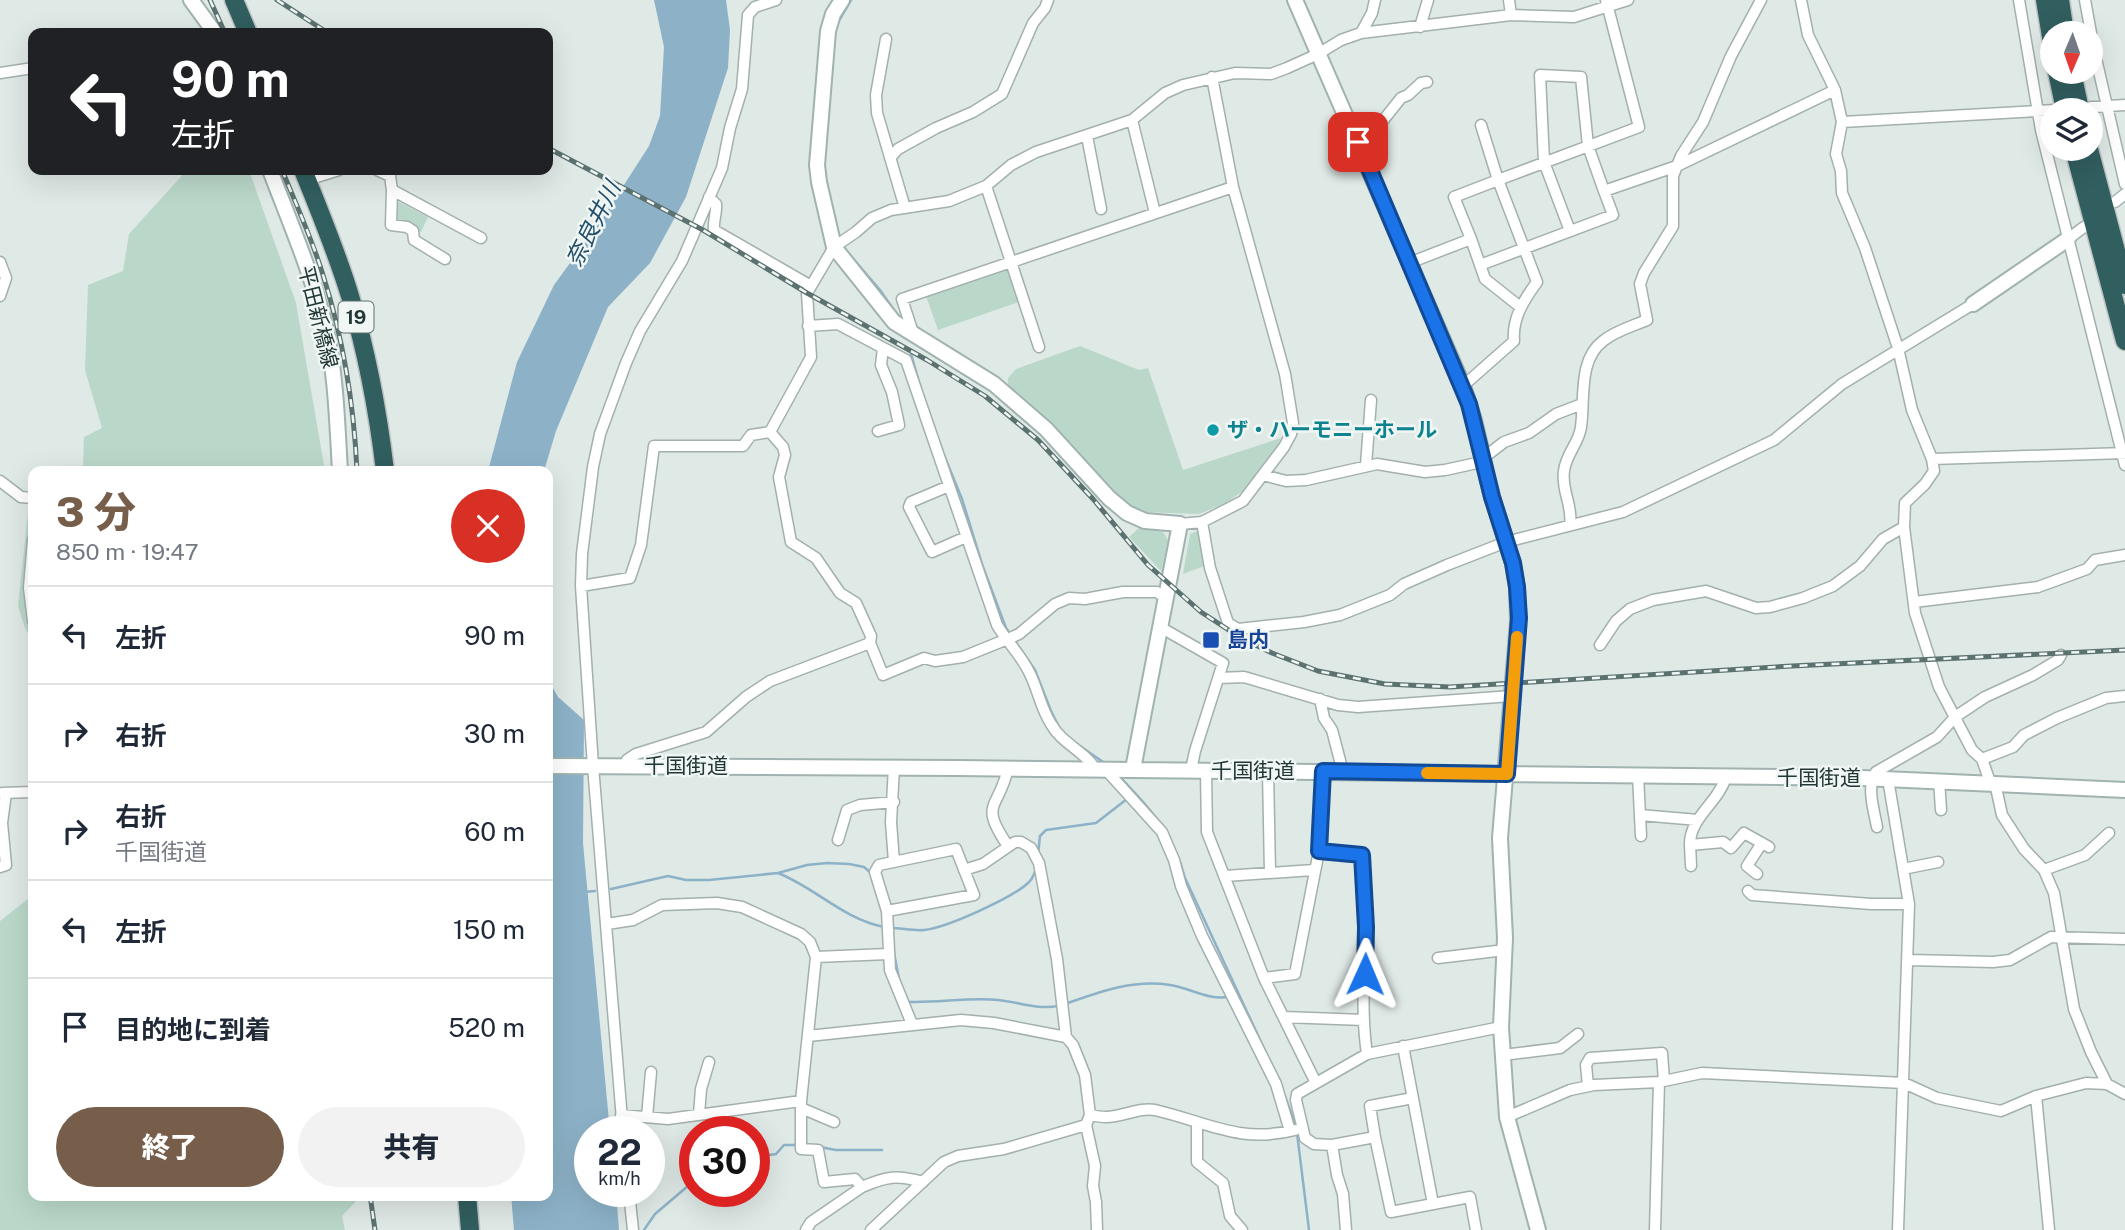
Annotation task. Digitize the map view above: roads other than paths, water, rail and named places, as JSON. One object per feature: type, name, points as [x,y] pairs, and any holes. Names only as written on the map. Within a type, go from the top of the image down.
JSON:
[{"type":"highway","points":[[234,0],[246,28]]},
{"type":"highway","points":[[2045,0],[2048,21]]},
{"type":"highway","points":[[2060,0],[2063,21]]},
{"type":"highway","points":[[2077,161],[2125,341]]},
{"type":"highway","points":[[2092,161],[2125,285]]},
{"type":"highway","name":"19","points":[[305,175],[334,247],[360,331],[379,420],[384,466]]},
{"type":"highway","points":[[468,1201],[470,1230]]},
{"type":"street","points":[[191,0],[211,28]]},
{"type":"street","points":[[634,1116],[621,1115],[607,924],[590,766],[581,586],[582,554],[593,467],[600,434],[626,363],[640,331],[682,261],[722,168],[742,89],[748,15],[755,7],[776,0]]},
{"type":"street","points":[[842,0],[833,14],[828,31],[817,157],[819,182],[834,247],[894,322],[914,337],[995,384],[1046,429],[1127,513],[1145,520],[1180,524],[1202,522],[1243,501],[1284,447],[1293,423],[1285,374],[1233,187],[1212,77]]},
{"type":"street","points":[[890,158],[898,149],[973,112],[1002,94],[1033,23],[1048,0]]},
{"type":"street","points":[[1295,0],[1463,386],[1515,576],[1518,601],[1507,774],[1500,838],[1505,950],[1501,1027],[1507,1117],[1538,1230]]},
{"type":"street","points":[[1361,33],[1372,13],[1375,0]]},
{"type":"street","points":[[1420,27],[1428,0]]},
{"type":"street","points":[[1509,0],[1511,15]]},
{"type":"street","points":[[770,432],[811,357],[807,293],[834,247],[872,218],[891,210],[949,201],[986,186],[1011,164],[1132,120],[1165,93],[1183,85],[1236,73],[1272,74],[1361,33],[1511,15],[1574,17],[1607,4],[1628,0]]},
{"type":"street","points":[[1570,524],[1571,509],[1564,487],[1564,472],[1568,455],[1578,440],[1589,354],[1604,340],[1647,320],[1640,284],[1673,226],[1671,189],[1677,166],[1703,122],[1731,55],[1761,0]]},
{"type":"street","points":[[1801,0],[1808,35],[1835,90],[1842,122],[1836,154],[1841,171],[1842,192],[1865,248],[1898,348],[1912,410],[1932,459],[1934,471],[1905,503],[1904,527],[1914,602],[1930,661],[1939,687],[1972,750],[1982,759],[2002,815],[2024,849],[2044,870],[2054,892],[2074,1009],[2107,1084]]},
{"type":"street","points":[[2019,0],[2042,130],[2125,466]]},
{"type":"street","points":[[2085,0],[2089,21]]},
{"type":"street","points":[[1520,306],[1485,279],[1454,197],[1639,127],[1607,4]]},
{"type":"street","points":[[886,39],[876,95],[877,113],[905,208]]},
{"type":"street","points":[[0,73],[28,69]]},
{"type":"street","points":[[1480,265],[1613,215],[1588,146],[1581,77],[1540,75],[1544,162],[1570,231]]},
{"type":"street","points":[[1358,142],[1373,132],[1401,98],[1421,83],[1427,82]]},
{"type":"street","points":[[2101,84],[2125,184]]},
{"type":"street","points":[[1604,191],[1677,166],[1835,90]]},
{"type":"street","points":[[2105,106],[2125,104]]},
{"type":"street","points":[[1842,122],[2039,111]]},
{"type":"street","points":[[1132,120],[1155,213]]},
{"type":"street","points":[[1463,386],[1514,341],[1520,306],[1536,282],[1498,180],[1481,125]]},
{"type":"street","points":[[1087,136],[1101,209]]},
{"type":"street","name":"平田新橋線","points":[[272,175],[302,252],[324,323],[335,387],[340,466]]},
{"type":"street","points":[[305,175],[326,175]]},
{"type":"street","points":[[388,175],[393,190],[391,225],[407,228],[413,232],[414,240],[445,259]]},
{"type":"street","points":[[986,186],[1039,347]]},
{"type":"street","points":[[914,337],[902,299],[1233,187]]},
{"type":"street","points":[[393,190],[481,238]]},
{"type":"street","points":[[2115,202],[2125,194]]},
{"type":"street","points":[[709,197],[716,204],[714,230],[811,286]]},
{"type":"street","points":[[1202,522],[1210,568],[1228,623],[1238,629],[1340,615],[1390,596],[1404,584],[1506,542],[1623,512],[1774,440],[1842,384],[1973,304],[2084,227]]},
{"type":"street","points":[[1409,263],[1471,239]]},
{"type":"street","points":[[0,261],[6,278],[0,296]]},
{"type":"street","points":[[808,326],[838,324],[906,360],[997,625],[1010,637],[1031,675],[1051,724],[1066,743],[1107,770],[1162,832],[1202,936],[1296,1129],[1308,1142],[1332,1145],[1375,1137]]},
{"type":"street","points":[[878,431],[899,425],[892,392],[881,365],[883,348]]},
{"type":"street","points":[[1366,465],[1371,400]]},
{"type":"street","points":[[1264,475],[1286,481],[1306,480],[1366,465],[1377,464],[1425,472],[1477,463],[1504,442],[1529,433],[1556,414],[1582,404]]},
{"type":"street","points":[[581,586],[630,578],[641,545],[654,446],[743,446],[751,435],[770,432]]},
{"type":"street","points":[[770,432],[783,447],[785,455],[779,477],[791,542],[816,558],[840,593],[856,603],[871,636],[870,643],[883,675],[924,658],[935,661],[963,657],[1010,637],[1055,604],[1069,598],[1085,599],[1134,592],[1157,592],[1166,598]]},
{"type":"street","points":[[1932,459],[2123,453]]},
{"type":"street","points":[[0,481],[15,494],[28,497]]},
{"type":"street","points":[[949,486],[911,502],[909,507],[932,552],[966,537]]},
{"type":"street","points":[[1133,769],[1180,524]]},
{"type":"street","points":[[1600,645],[1616,621],[1630,609],[1653,600],[1706,590],[1756,608],[1803,598],[1833,586],[1860,566],[1883,539],[1904,527]]},
{"type":"street","points":[[1914,602],[2038,587],[2087,569],[2095,560],[2125,555]]},
{"type":"street","points":[[1160,627],[1223,663],[1195,751],[1207,832],[1264,978],[1316,1083]]},
{"type":"street","points":[[625,766],[627,760],[636,754],[706,732],[746,697],[770,681],[870,643]]},
{"type":"street","points":[[1877,827],[1872,778],[1876,772],[1937,737],[1955,717],[1985,697],[2033,675],[2058,660],[2061,655]]},
{"type":"street","points":[[1219,678],[1244,677],[1338,705],[1358,707],[1512,696]]},
{"type":"street","points":[[1982,759],[2013,747],[2024,735],[2057,718],[2106,698],[2125,696]]},
{"type":"street","points":[[1320,699],[1324,719],[1332,730],[1343,772]]},
{"type":"street","name":"千国街道","points":[[553,766],[1133,769],[1872,778],[2125,790]]},
{"type":"street","points":[[894,767],[891,822],[894,862]]},
{"type":"street","points":[[1008,768],[1004,785],[993,805],[992,817],[993,825],[1008,846]]},
{"type":"street","points":[[1264,978],[1295,974],[1319,851],[1323,771]]},
{"type":"street","points":[[1268,772],[1270,873]]},
{"type":"street","points":[[1638,775],[1641,836]]},
{"type":"street","points":[[1691,866],[1690,836],[1698,820],[1723,788],[1726,777]]},
{"type":"street","points":[[1888,779],[1909,904],[1898,1230]]},
{"type":"street","points":[[1939,780],[1941,810]]},
{"type":"street","points":[[0,867],[6,865],[2,823],[3,793],[28,792]]},
{"type":"street","points":[[838,840],[847,810],[860,805],[894,802]]},
{"type":"street","points":[[1640,815],[1698,820]]},
{"type":"street","points":[[1690,845],[1723,842],[1731,848],[1744,833],[1766,845],[1747,866],[1757,874]]},
{"type":"street","points":[[2044,870],[2085,855],[2109,833]]},
{"type":"street","points":[[964,870],[983,864],[1015,842],[1021,842],[1031,848],[1039,863],[1057,959],[1066,1037],[1073,1045],[1084,1075],[1095,1166],[1093,1186],[1097,1202],[1097,1230]]},
{"type":"street","points":[[887,911],[974,895],[956,849],[878,865],[875,872],[887,911],[890,970],[912,1024]]},
{"type":"street","points":[[1319,851],[1362,855],[1366,927],[1364,1020],[1367,1054]]},
{"type":"street","points":[[1903,869],[1938,862]]},
{"type":"street","points":[[1225,876],[1314,870]]},
{"type":"street","points":[[1748,891],[1752,895],[1871,904],[1909,904]]},
{"type":"street","points":[[607,924],[633,920],[662,905],[717,903],[742,907],[801,934],[810,942],[816,957],[801,1105],[801,1149],[818,1150],[824,1182],[855,1179],[862,1187]]},
{"type":"street","points":[[1909,960],[1993,962],[2010,960],[2051,937],[2125,939]]},
{"type":"street","points":[[1438,958],[1505,950]]},
{"type":"street","points":[[816,957],[888,954]]},
{"type":"street","points":[[1284,1017],[1364,1020]]},
{"type":"street","points":[[808,1036],[961,1020],[993,1023],[1066,1037]]},
{"type":"street","points":[[1296,1129],[1297,1094],[1367,1054],[1501,1027]]},
{"type":"street","points":[[1503,1055],[1560,1048],[1578,1034]]},
{"type":"street","points":[[1403,1046],[1433,1204]]},
{"type":"street","points":[[1588,1086],[1586,1065],[1590,1058],[1662,1053],[1655,1230]]},
{"type":"street","points":[[699,1114],[709,1062]]},
{"type":"street","points":[[647,1116],[651,1072]]},
{"type":"street","points":[[1507,1117],[1570,1090],[1588,1086],[1661,1081],[1702,1073],[1904,1083],[1937,1098],[2001,1111],[2036,1096],[2086,1083],[2107,1084],[2125,1094]]},
{"type":"street","points":[[2036,1096],[2049,1230]]},
{"type":"street","points":[[1413,1098],[1370,1106],[1391,1212],[1470,1197],[1476,1230]]},
{"type":"street","points":[[665,1119],[801,1105],[834,1122]]},
{"type":"street","points":[[871,1230],[944,1162],[958,1156],[1004,1149],[1088,1120],[1153,1110],[1197,1124],[1250,1135],[1271,1135],[1296,1129]]},
{"type":"street","points":[[1197,1124],[1197,1162],[1223,1183],[1230,1216],[1242,1230]]},
{"type":"street","points":[[1332,1145],[1343,1194],[1346,1230]]},
{"type":"street","points":[[806,1230],[811,1222],[862,1187],[876,1181],[900,1176],[923,1182]]},
{"type":"street","points":[[631,1207],[633,1230]]},
{"type":"water","points":[[654,0],[726,0],[730,30],[728,68],[686,197],[650,263],[608,307],[556,431],[546,466],[489,466],[517,362],[554,285],[602,219],[649,146],[660,116],[664,47]]},
{"type":"water","points":[[553,688],[558,697],[584,720],[583,843],[609,1116],[574,1116],[574,1207],[617,1207],[619,1230],[514,1230],[512,1201],[553,1201]]},
{"type":"waterway","points":[[837,24],[851,0]]},
{"type":"waterway","points":[[826,135],[835,30]]},
{"type":"waterway","points":[[837,228],[839,235]]},
{"type":"waterway","points":[[844,248],[880,290],[900,319]]},
{"type":"waterway","points":[[911,354],[923,396]]},
{"type":"waterway","points":[[944,455],[962,499],[1006,628],[1035,670],[1051,711],[1060,729],[1069,738]]},
{"type":"waterway","points":[[1080,746],[1106,764]]},
{"type":"waterway","points":[[1119,776],[1160,822],[1174,848],[1185,878],[1267,1055]]},
{"type":"waterway","points":[[1038,855],[1040,836],[1046,830],[1096,823],[1127,799]]},
{"type":"waterway","points":[[611,889],[668,876],[686,880],[709,880],[778,873],[827,863],[864,867],[871,873]]},
{"type":"waterway","points":[[891,928],[924,930],[962,918],[1020,889],[1031,880],[1036,869]]},
{"type":"waterway","points":[[778,873],[855,917],[884,927]]},
{"type":"waterway","points":[[584,892],[595,891]]},
{"type":"waterway","points":[[894,953],[900,984]]},
{"type":"waterway","points":[[1065,1004],[1116,988],[1143,984],[1170,985],[1213,997],[1228,997]]},
{"type":"waterway","points":[[907,999],[909,1002],[987,999],[1035,1006],[1058,1006]]},
{"type":"waterway","points":[[1280,1083],[1296,1126]]},
{"type":"waterway","points":[[1297,1133],[1309,1230]]},
{"type":"waterway","points":[[770,1155],[776,1154],[784,1145],[799,1145]]},
{"type":"waterway","points":[[820,1147],[836,1150],[882,1150]]},
{"type":"waterway","points":[[644,1230],[655,1214],[679,1194]]},
{"type":"railway","points":[[210,0],[223,28]]},
{"type":"railway","points":[[277,0],[320,28]]},
{"type":"railway","points":[[553,151],[703,230],[985,396],[1038,440],[1093,499],[1148,565],[1201,612],[1241,638],[1318,671],[1385,684],[1450,687],[1792,666],[2125,650]]},
{"type":"railway","points":[[284,175],[314,248],[342,347],[357,466]]},
{"type":"railway","points":[[371,1201],[375,1230]]},
{"type":"place","name":"ザ・ハーモニーホール","points":[[1213,430]]},
{"type":"place","name":"島内","points":[[1211,640]]},
{"type":"water label","name":"奈良井川","points":[[593,224]]}]
